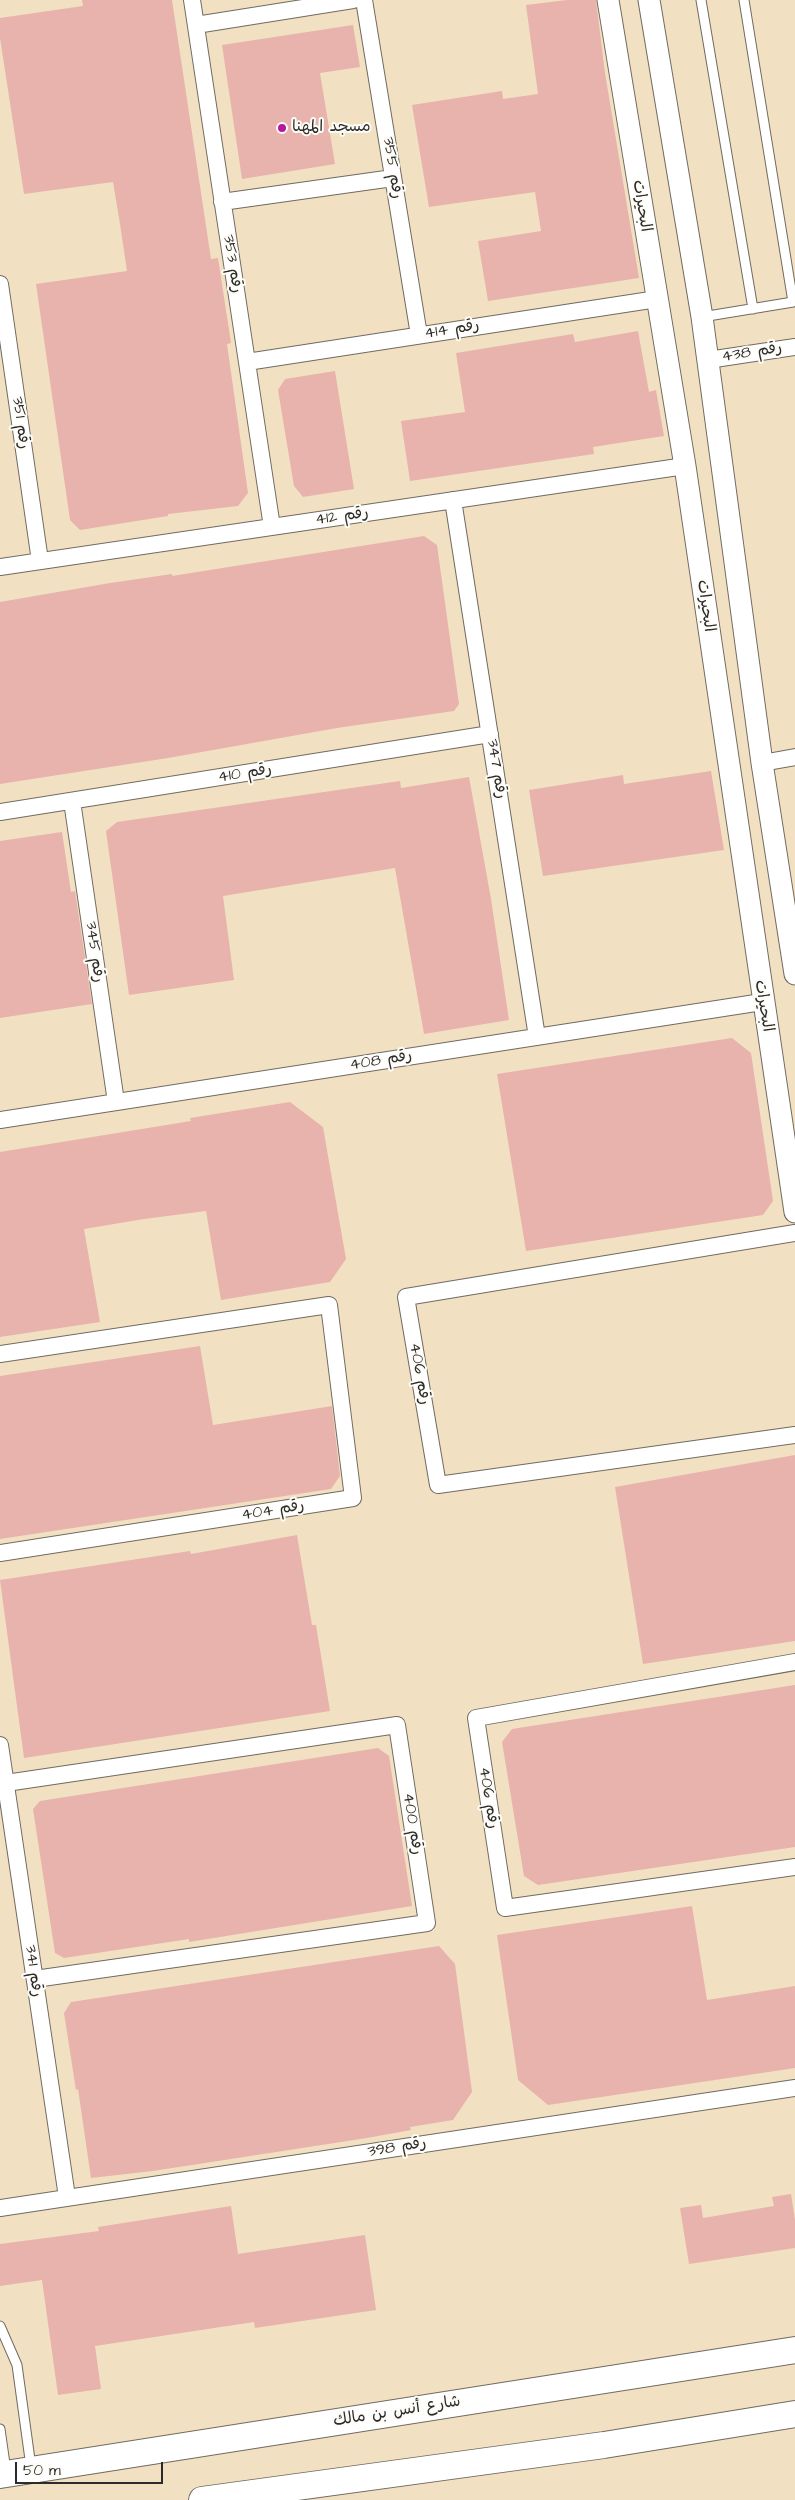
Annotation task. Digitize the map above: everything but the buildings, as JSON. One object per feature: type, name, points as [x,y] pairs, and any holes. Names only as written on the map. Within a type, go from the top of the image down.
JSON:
[{"type":"main road","name":"شارع أنس بن مالك","points":[[13,2473],[795,2350]]},
{"type":"main road","points":[[202,2500],[604,2445],[795,2414]]},
{"type":"street","name":"رقم 353","points":[[192,0],[272,527]]},
{"type":"street","points":[[196,26],[353,0]]},
{"type":"street","name":"رقم 355","points":[[364,0],[419,336]]},
{"type":"street","name":"البحيرات","points":[[608,0],[685,466],[762,1002],[795,1212]]},
{"type":"street","points":[[649,0],[702,317],[761,759],[795,974]]},
{"type":"street","points":[[222,202],[393,178]]},
{"type":"street","name":"رقم 351","points":[[0,284],[40,562]]},
{"type":"street","name":"رقم 414","points":[[247,362],[657,299]]},
{"type":"street","name":"رقم 438","points":[[708,360],[795,346]]},
{"type":"street","name":"رقم 412","points":[[0,567],[685,466]]},
{"type":"street","name":"رقم 347","points":[[453,500],[537,1037]]},
{"type":"street","name":"رقم 410","points":[[0,812],[490,734]]},
{"type":"street","points":[[727,760],[795,757]]},
{"type":"street","name":"رقم 345","points":[[72,801],[116,1102]]},
{"type":"street","name":"رقم 408","points":[[0,1120],[762,1002]]},
{"type":"street","name":"رقم 406","points":[[795,1233],[406,1297],[438,1485],[795,1435]]},
{"type":"street","name":"رقم 404","points":[[0,1354],[329,1305],[353,1498],[0,1553]]},
{"type":"street","name":"رقم 406","points":[[795,1662],[476,1718],[505,1908],[795,1867]]},
{"type":"street","name":"رقم 400","points":[[6,1783],[397,1725],[427,1923],[35,1979]]},
{"type":"street","name":"رقم 341","points":[[0,1745],[67,2197]]},
{"type":"street","name":"رقم 398","points":[[0,2208],[795,2088]]},
{"type":"lane","points":[[701,0],[753,309]]},
{"type":"lane","points":[[702,317],[793,302],[744,0]]},
{"type":"lane","points":[[0,2326],[17,2365],[13,2473]]},
{"type":"lane","points":[[0,2430],[13,2473]]},
{"type":"place","name":"مسجد المهنا","points":[[282,128]]}]
